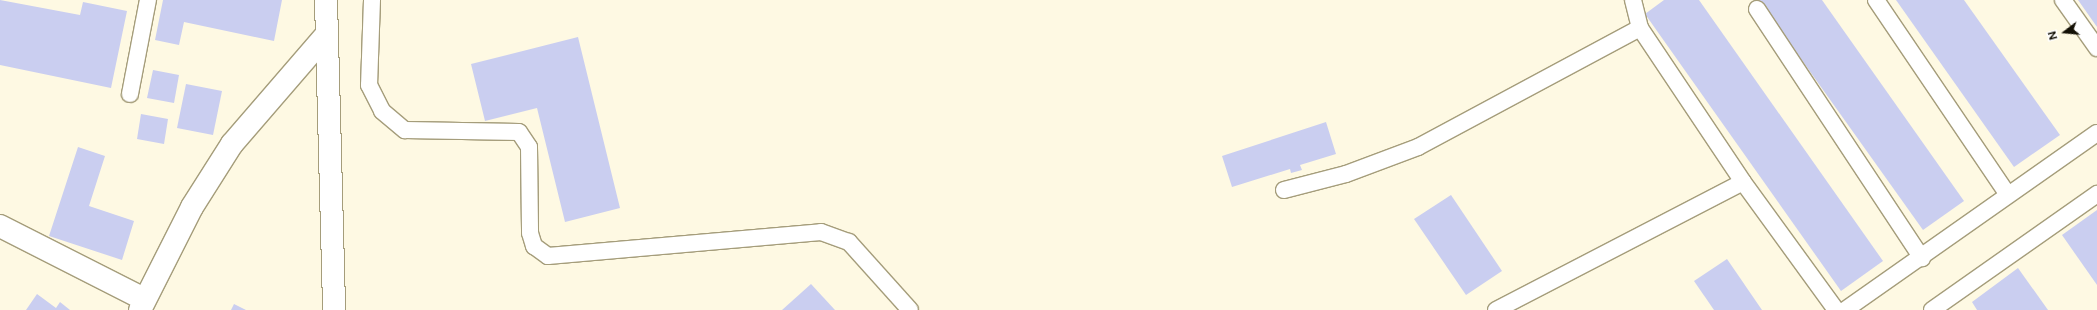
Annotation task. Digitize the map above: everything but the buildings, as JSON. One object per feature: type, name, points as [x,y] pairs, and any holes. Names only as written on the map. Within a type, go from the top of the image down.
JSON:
[{"type":"street","points":[[326,0],[334,310]]},
{"type":"street","points":[[0,226],[142,305],[192,207],[232,144],[326,35]]},
{"type":"lane","points":[[130,94],[148,0]]},
{"type":"lane","points":[[372,0],[368,85],[382,111],[405,130],[519,132],[529,148],[530,233],[534,246],[548,256],[821,232],[849,242],[910,310]]},
{"type":"lane","points":[[1632,0],[1640,28],[1743,182],[1836,310]]},
{"type":"lane","points":[[1876,0],[2008,195]]},
{"type":"lane","points":[[2063,0],[2097,48]]},
{"type":"lane","points":[[1757,9],[1922,258]]},
{"type":"lane","points":[[1284,190],[1346,174],[1418,147],[1640,28]]},
{"type":"lane","points":[[1845,310],[1922,258],[2008,195],[2097,133]]},
{"type":"lane","points":[[1496,310],[1743,182]]},
{"type":"lane","points":[[1932,310],[2097,194]]}]
